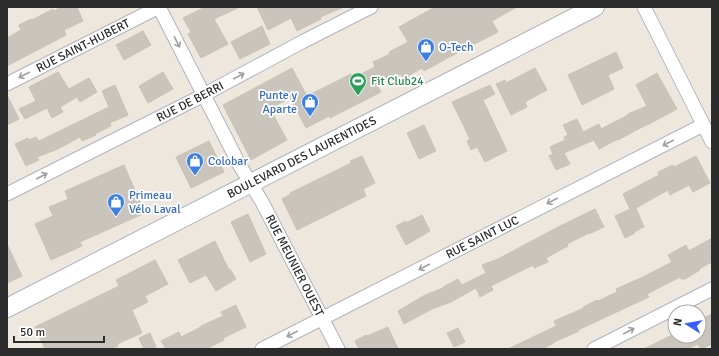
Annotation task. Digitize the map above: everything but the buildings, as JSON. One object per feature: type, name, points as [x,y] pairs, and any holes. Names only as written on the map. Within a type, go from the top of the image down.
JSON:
[{"type":"main road","name":"BOULEVARD DES LAURENTIDES","points":[[7,308],[595,7]]},
{"type":"street","name":"RUE MEUNIER OUEST","points":[[159,7],[239,164],[262,202],[338,349]]},
{"type":"street","name":"RUE SAINT-HUBERT","points":[[7,84],[159,7]]},
{"type":"street","name":"RUE DE BERRI","points":[[7,194],[371,7]]},
{"type":"street","points":[[644,7],[712,142]]},
{"type":"street","name":"RUE SAINT LUC","points":[[262,349],[703,125]]},
{"type":"street","points":[[594,349],[712,289]]},
{"type":"place","name":"O-Tech","points":[[426,62]]},
{"type":"place","name":"Fit Club24","points":[[358,96]]},
{"type":"place","name":"Punte y Aparte","points":[[310,117]]},
{"type":"place","name":"Colobar","points":[[195,176]]},
{"type":"place","name":"Primeau Vélo Laval","points":[[116,217]]}]
